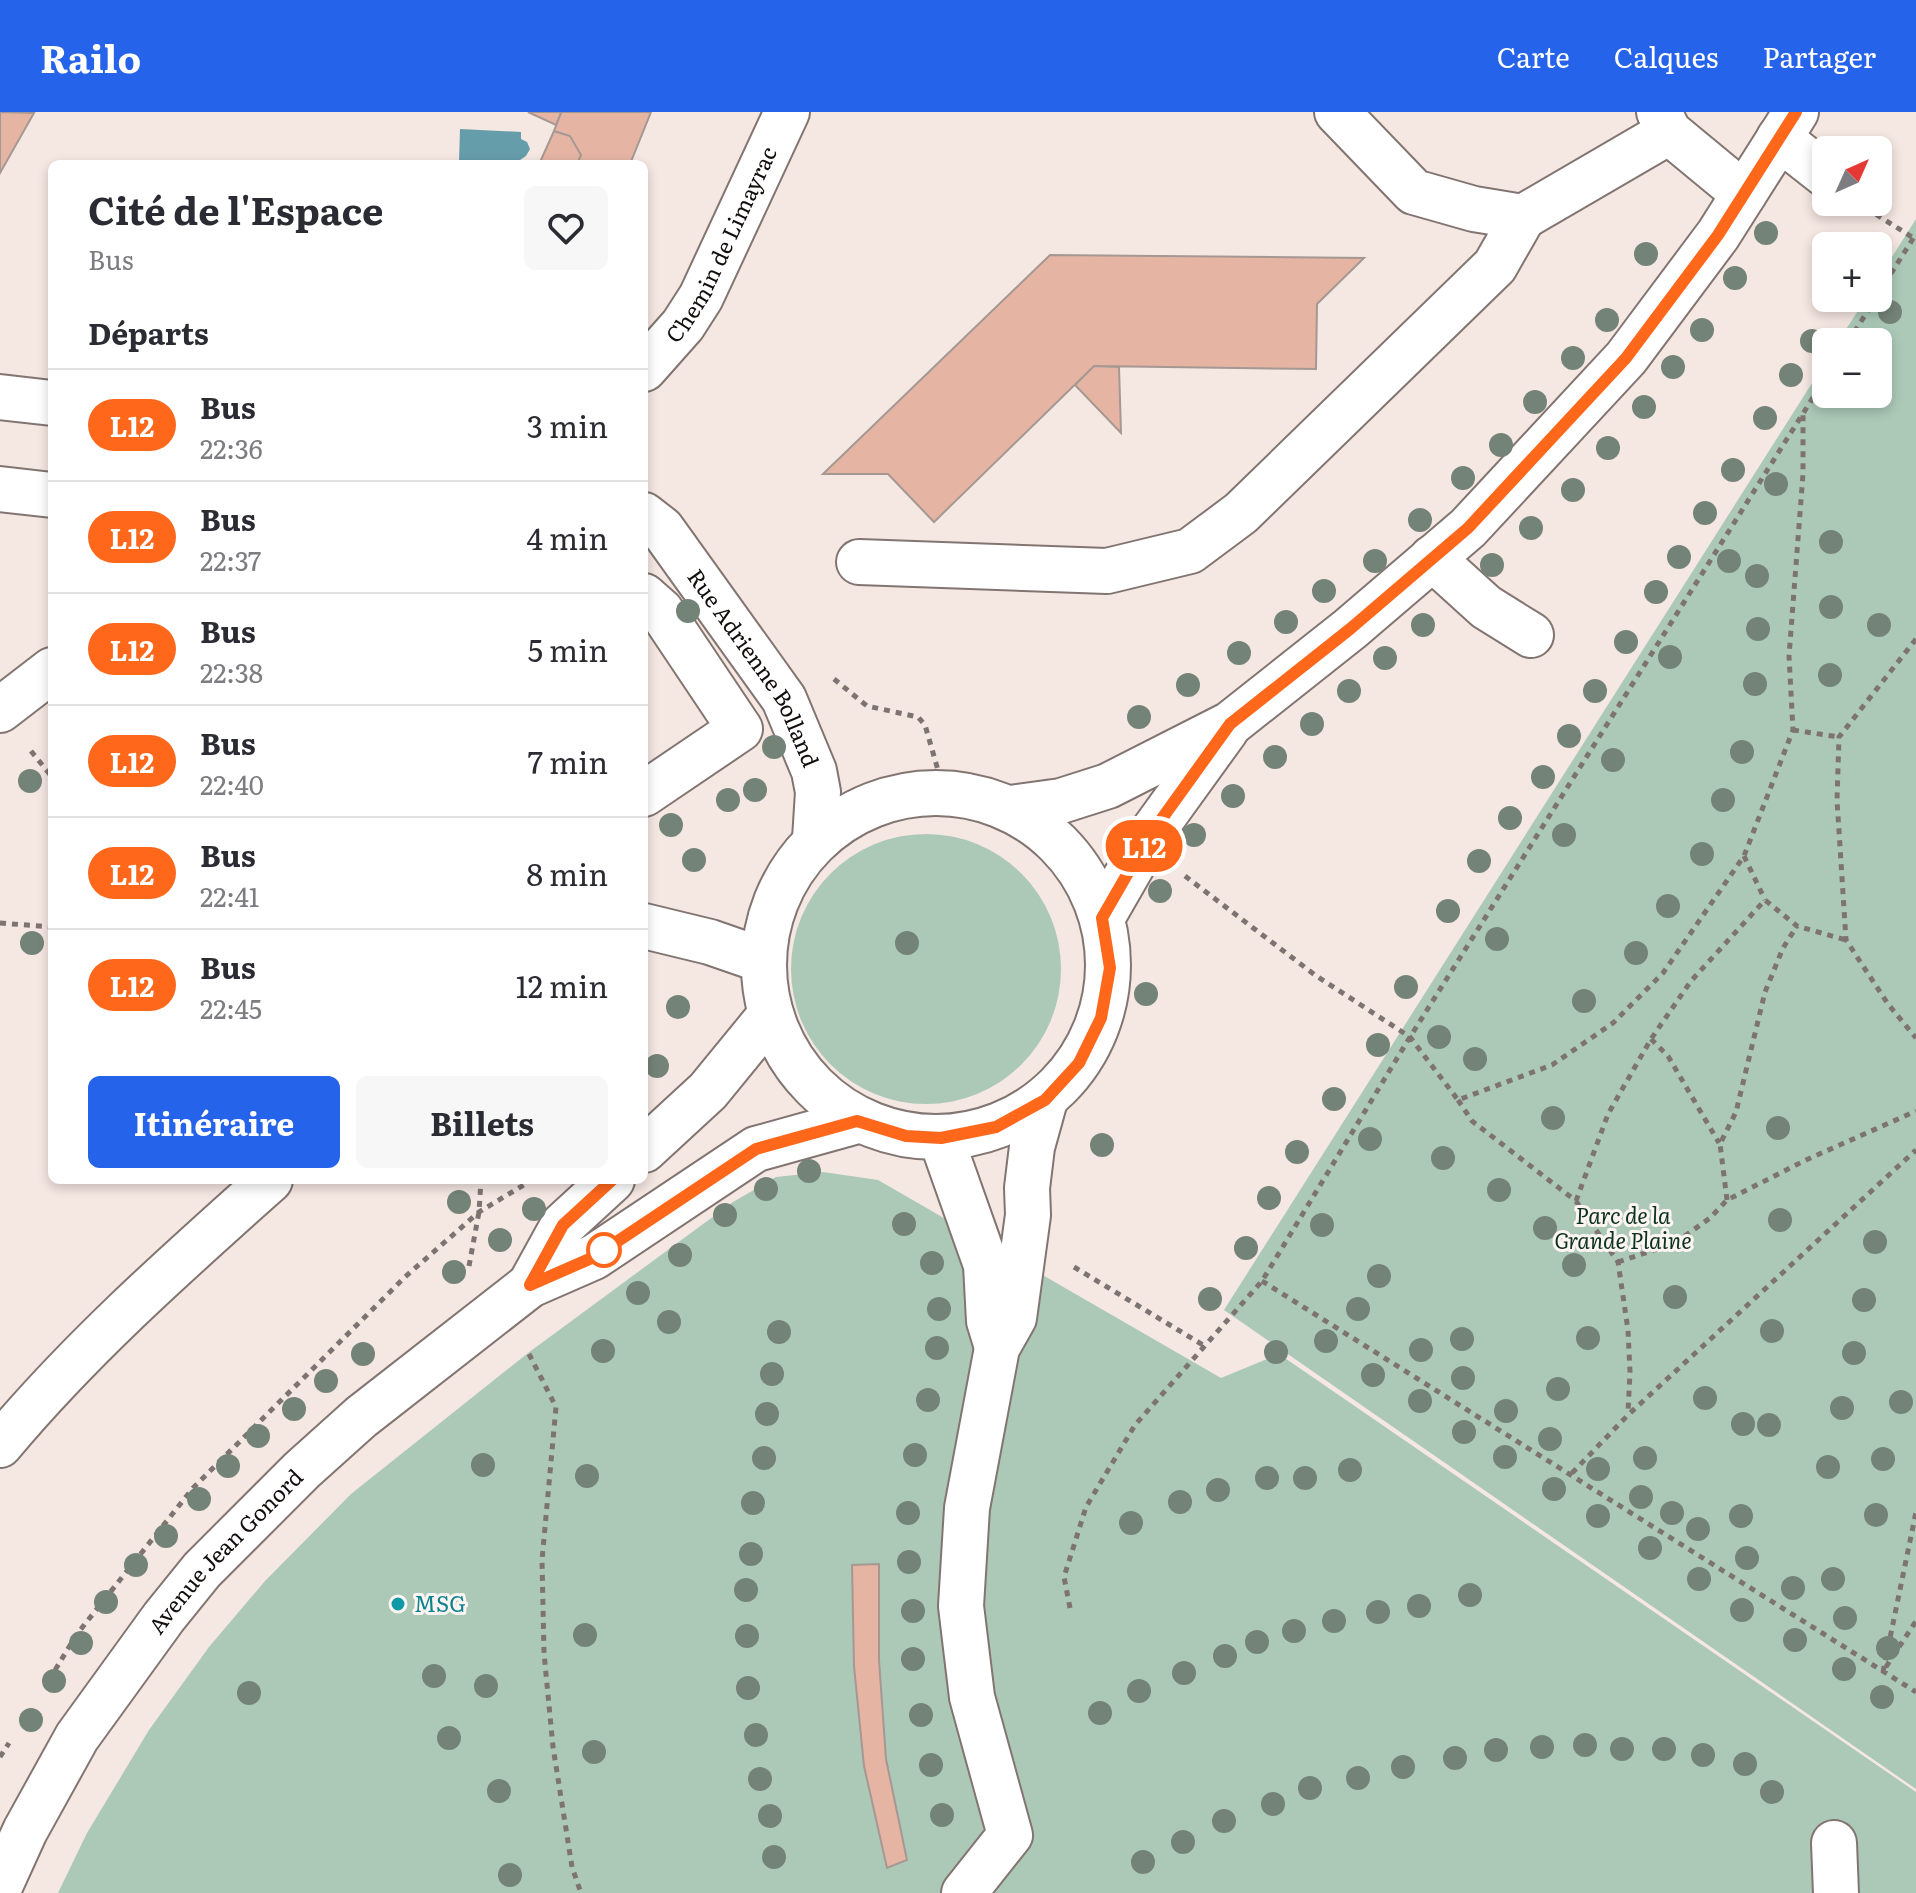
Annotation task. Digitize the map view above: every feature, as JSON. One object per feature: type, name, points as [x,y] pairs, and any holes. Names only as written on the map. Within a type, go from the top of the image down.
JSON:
[{"type":"street","name":"Chemin de Limayrac","points":[[648,364],[683,325],[701,297],[787,112]]},
{"type":"street","points":[[1337,112],[1414,192],[1474,209],[1523,217]]},
{"type":"street","points":[[859,562],[1107,571],[1190,551],[1241,513],[1495,266],[1523,217],[1664,122],[1744,194]]},
{"type":"street","points":[[1010,808],[1061,801],[1108,786],[1230,724],[1350,629],[1468,528],[1626,358],[1718,235],[1788,125],[1812,157]]},
{"type":"street","points":[[0,397],[48,403]]},
{"type":"street","points":[[0,489],[48,495]]},
{"type":"street","name":"Rue Adrienne Bolland","points":[[648,518],[662,529],[784,699],[814,771],[818,792],[815,839]]},
{"type":"street","points":[[1432,558],[1486,607],[1531,635]]},
{"type":"street","points":[[648,600],[661,611],[740,729],[648,791]]},
{"type":"street","points":[[0,710],[48,673]]},
{"type":"street","points":[[1102,918],[1148,838],[1230,724]]},
{"type":"street","points":[[944,791],[977,797],[1010,808],[1051,835],[1083,873],[1102,918],[1110,968],[1101,1018],[1079,1063],[1045,1100],[996,1127],[941,1138],[906,1136],[857,1121],[811,1084],[786,1051],[771,1014],[762,960],[771,911],[793,866],[815,839],[863,807],[902,795],[944,791]]},
{"type":"street","points":[[648,927],[710,942],[762,960]]},
{"type":"street","points":[[648,1146],[708,1091],[771,1014]]},
{"type":"street","points":[[964,1893],[1010,1835],[972,1697],[961,1606],[967,1508],[997,1348],[1014,1318],[1028,1215],[1027,1188],[1032,1147],[1045,1100]]},
{"type":"street","name":"Avenue Jean Gonord","points":[[0,1886],[25,1831],[77,1737],[164,1617],[202,1570],[302,1470],[361,1417],[530,1285],[594,1257],[756,1149],[857,1121]]},
{"type":"street","points":[[941,1138],[986,1265],[989,1321],[997,1348]]},
{"type":"street","points":[[0,1445],[28,1412],[174,1266],[266,1184]]},
{"type":"street","name":"Avenue Jean Gonord","points":[[530,1285],[563,1225],[608,1184]]},
{"type":"street","points":[[1834,1843],[1836,1893]]},
{"type":"path","points":[[1881,216],[1915,237],[1892,273]]},
{"type":"path","points":[[1070,1608],[1064,1577],[1086,1507],[1135,1425],[1262,1281],[1410,1037],[1812,399]]},
{"type":"path","points":[[1458,1100],[1552,1065],[1613,1023],[1663,973],[1744,856],[1793,730],[1789,656],[1803,474],[1803,413]]},
{"type":"path","points":[[1916,639],[1839,737],[1837,800],[1846,940],[1888,1004],[1916,1038]]},
{"type":"path","points":[[1793,730],[1839,737]]},
{"type":"path","points":[[1148,838],[1177,870],[1261,936],[1410,1037],[1472,1121],[1576,1201],[1618,1262],[1628,1330],[1628,1415]]},
{"type":"path","points":[[1744,856],[1765,900],[1797,926],[1846,940]]},
{"type":"path","points":[[1576,1201],[1608,1114],[1651,1039],[1691,981],[1765,900]]},
{"type":"path","points":[[0,923],[48,927]]},
{"type":"path","points":[[1720,1144],[1736,1112],[1765,992],[1783,948],[1797,926]]},
{"type":"path","points":[[1651,1039],[1668,1056],[1720,1144],[1727,1200]]},
{"type":"path","points":[[1618,1262],[1675,1243],[1710,1218],[1727,1200],[1806,1160],[1916,1111]]},
{"type":"path","points":[[1572,1473],[1628,1415],[1916,1150]]},
{"type":"path","points":[[467,1273],[479,1212],[481,1184]]},
{"type":"path","points":[[1063,1260],[1203,1345]]},
{"type":"path","points":[[1262,1281],[1916,1692]]},
{"type":"path","points":[[528,1353],[556,1407],[542,1560],[544,1653],[553,1747],[572,1867],[581,1893]]},
{"type":"path","points":[[1883,1672],[1916,1512]]},
{"type":"path","points":[[1883,1672],[1916,1621]]},
{"type":"green space","name":"Parc de la Grande Plaine","points":[[1916,219],[1916,1789],[1224,1310],[1812,383],[1812,408],[1892,408],[1892,328],[1847,328],[1857,312],[1892,312],[1892,257]]},
{"type":"green space","points":[[913,834],[939,834],[978,844],[1001,856],[1022,873],[1039,894],[1051,917],[1059,943],[1059,995],[1051,1021],[1039,1044],[1022,1065],[1001,1082],[965,1099],[939,1104],[913,1104],[887,1099],[862,1088],[840,1074],[821,1055],[796,1008],[791,982],[791,956],[796,930],[807,905],[821,883],[840,864],[887,839]]},
{"type":"green space","points":[[823,1172],[878,1180],[1221,1378],[1279,1354],[1916,1792],[1916,1893],[58,1893],[87,1833],[149,1730],[209,1647],[265,1581],[351,1494],[528,1353],[733,1202],[776,1177]]},
{"type":"water","points":[[460,129],[521,132],[521,139],[527,142],[530,149],[520,160],[459,160]]},
{"type":"building","points":[[0,112],[34,113],[0,173]]},
{"type":"building","points":[[528,112],[559,112],[561,113],[556,125]]},
{"type":"building","points":[[651,112],[632,160],[579,160],[581,155],[570,136],[554,131],[561,113]]},
{"type":"building","points":[[554,131],[570,136],[581,155],[579,160],[541,160]]},
{"type":"building","points":[[1050,255],[1364,258],[1317,304],[1316,369],[1094,366],[934,522],[888,474],[823,474]]},
{"type":"building","points":[[1094,366],[1119,367],[1121,433],[1075,385]]},
{"type":"building","points":[[879,1564],[879,1660],[886,1759],[907,1860],[887,1868],[864,1766],[854,1666],[852,1565]]},
{"type":"bus line","name":"L12","points":[[608,1184],[563,1225],[530,1285],[594,1257],[756,1149],[857,1121],[906,1136],[941,1138],[996,1127],[1045,1100],[1079,1063],[1101,1018],[1110,968],[1102,918],[1148,838],[1230,724],[1350,629],[1468,528],[1626,358],[1718,235],[1796,112]]},
{"type":"place","name":"MSG","points":[[398,1604]]}]
